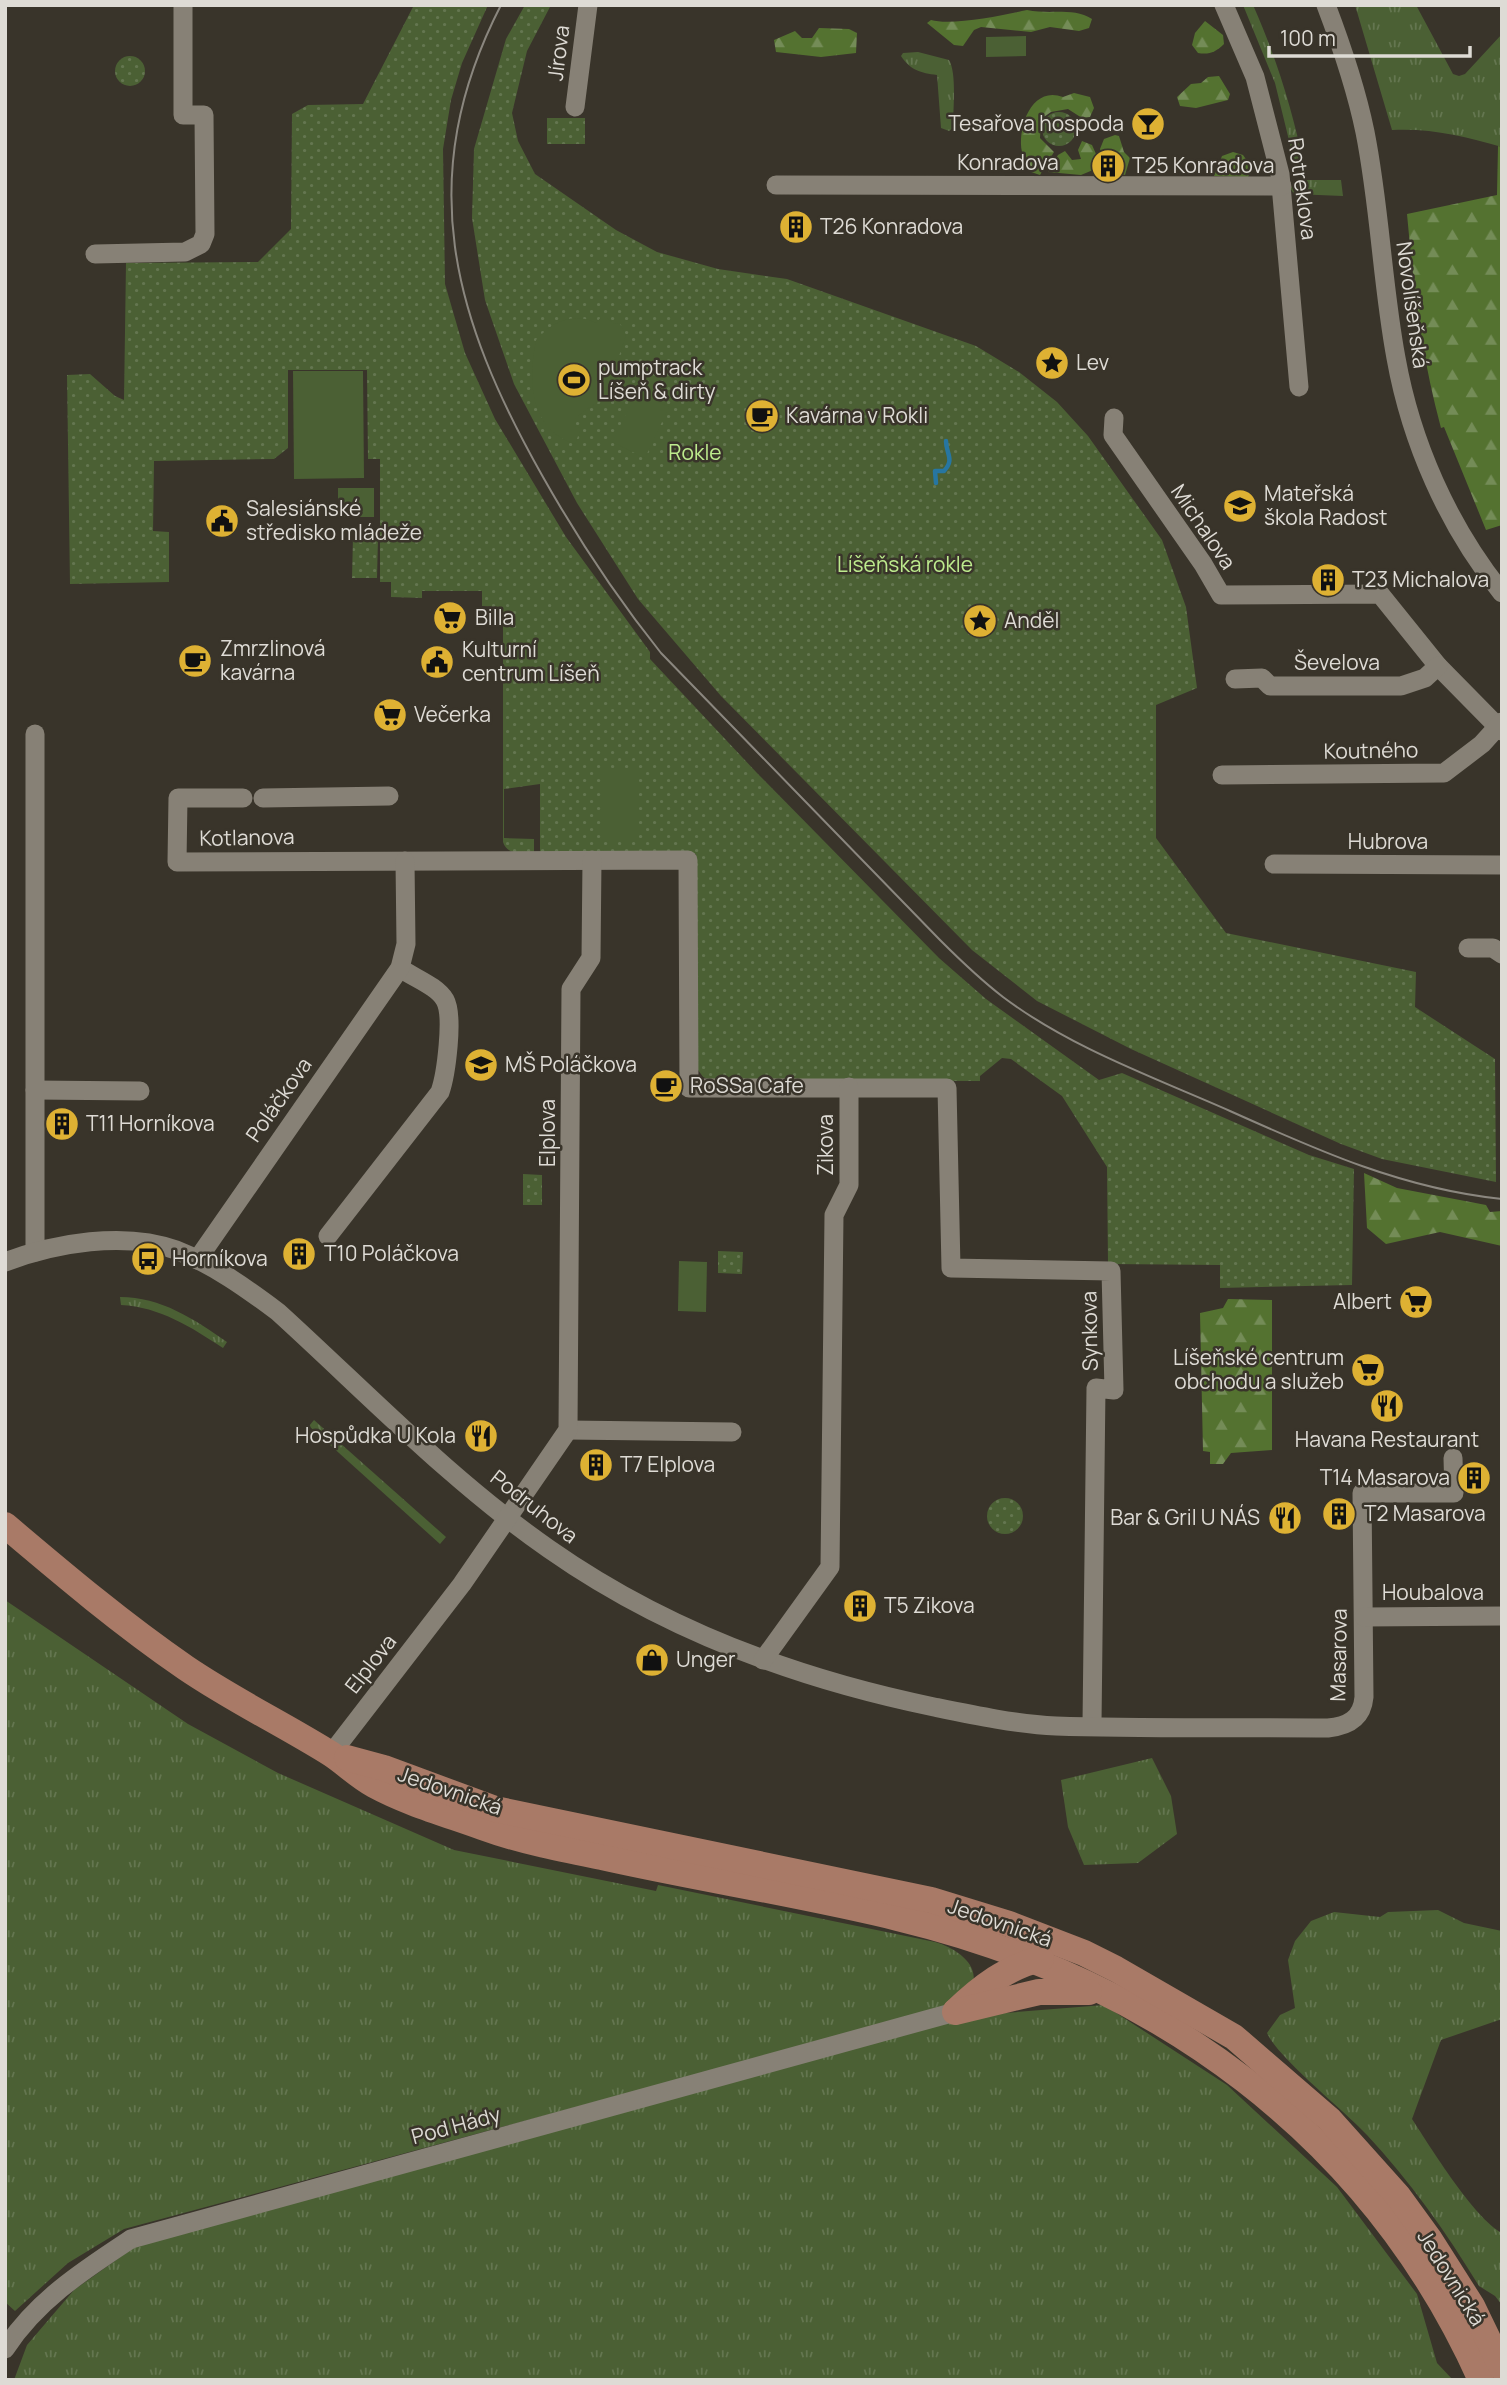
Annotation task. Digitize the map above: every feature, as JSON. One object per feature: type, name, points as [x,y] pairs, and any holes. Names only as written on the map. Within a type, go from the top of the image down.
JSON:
[{"type":"main road","name":"Jedovnická","points":[[5,1525],[113,1616],[186,1668],[248,1709],[331,1754],[374,1785],[489,1830],[641,1866],[898,1918],[955,1934],[1033,1961],[1112,1994],[1188,2037],[1254,2086],[1363,2191],[1436,2290],[1481,2380]]},
{"type":"main road","name":"Jedovnická","points":[[331,1754],[384,1768],[495,1809],[601,1834],[931,1900],[1009,1924],[1084,1953],[1234,2037],[1329,2119],[1398,2196],[1430,2240],[1472,2306],[1502,2368]]},
{"type":"main road","points":[[1006,1999],[1026,1980],[1033,1961],[1028,1944],[1009,1924]]},
{"type":"main road","points":[[955,1934],[969,1948],[978,1966],[975,1992]]},
{"type":"main road","points":[[955,2012],[975,1992],[1033,1961],[1084,1953]]},
{"type":"main road","points":[[955,2012],[1058,1990],[1112,1994]]},
{"type":"street","points":[[95,254],[185,251],[201,244],[205,234],[204,115],[183,115],[183,5]]},
{"type":"street","name":"Jírova","points":[[575,107],[589,5]]},
{"type":"street","name":"Rotreklova","points":[[1224,5],[1255,77],[1269,123],[1283,193],[1298,387]]},
{"type":"street","name":"Novolíšeňská","points":[[1326,5],[1348,66],[1365,131],[1392,336],[1406,404],[1425,458],[1449,512],[1502,593]]},
{"type":"street","name":"Konradova","points":[[776,185],[1283,193]]},
{"type":"street","name":"Michalova","points":[[1114,418],[1113,435],[1203,564],[1221,595],[1380,594],[1437,666]]},
{"type":"street","points":[[1437,666],[1500,727]]},
{"type":"street","name":"Ševelova","points":[[1235,679],[1262,678],[1270,686],[1401,686],[1425,678],[1437,666]]},
{"type":"street","name":"Koutného","points":[[1222,775],[1444,773],[1500,727]]},
{"type":"street","points":[[35,734],[35,1252]]},
{"type":"street","name":"Kotlanova","points":[[263,798],[389,796]]},
{"type":"street","name":"Kotlanova","points":[[243,798],[178,798],[177,862],[405,861]]},
{"type":"street","points":[[405,861],[592,860]]},
{"type":"street","name":"Zikova","points":[[592,860],[688,860],[689,1088],[849,1087],[849,1185],[834,1216],[830,1567],[763,1660]]},
{"type":"street","name":"Elplova","points":[[331,1754],[508,1519],[568,1430],[571,989],[591,958],[592,860]]},
{"type":"street","name":"Poláčkova","points":[[197,1260],[400,968],[406,944],[405,861]]},
{"type":"street","name":"Hubrova","points":[[1274,864],[1502,865]]},
{"type":"street","points":[[1468,947],[1493,948],[1502,954]]},
{"type":"street","points":[[328,1236],[440,1092],[444,1081],[449,1015],[446,1001],[438,991],[400,968]]},
{"type":"street","name":"Synkova","points":[[849,1087],[947,1088],[951,1268],[1111,1271],[1114,1390],[1096,1388],[1092,1724]]},
{"type":"street","points":[[35,1090],[141,1091]]},
{"type":"street","name":"Podruhova","points":[[5,1262],[35,1252],[74,1245],[125,1242],[174,1250],[237,1282],[278,1312],[508,1519],[598,1581],[642,1605],[763,1660],[829,1682],[967,1714],[1055,1726],[1092,1724]]},
{"type":"street","points":[[568,1430],[732,1432]]},
{"type":"street","name":"Masarova","points":[[1092,1724],[1328,1728],[1347,1725],[1353,1721],[1364,1704],[1362,1493],[1454,1493],[1453,1458]]},
{"type":"street","name":"Houbalova","points":[[1364,1617],[1502,1616]]},
{"type":"street","name":"Pod Hády","points":[[5,2349],[16,2332],[66,2282],[131,2239],[955,2012]]},
{"type":"green space","points":[[414,5],[488,5],[462,63],[451,100],[443,149],[445,284],[465,353],[495,419],[566,537],[650,652],[650,659],[757,773],[939,958],[986,999],[1099,1080],[1122,1073],[1309,1155],[1354,1169],[1352,1285],[1220,1288],[1220,1265],[1108,1264],[1107,1167],[1062,1096],[1011,1059],[1002,1058],[980,1076],[980,1081],[710,1080],[703,1077],[696,1067],[696,854],[540,853],[540,784],[504,789],[504,838],[534,839],[534,853],[515,852],[505,846],[503,842],[503,607],[482,606],[482,591],[422,591],[422,598],[391,597],[391,582],[380,582],[380,459],[368,459],[367,370],[288,370],[288,448],[274,459],[154,461],[153,531],[169,532],[169,582],[70,584],[67,375],[90,374],[115,396],[124,400],[126,263],[258,262],[291,229],[292,114],[308,105],[363,104]]},
{"type":"green space","name":"Líšeňská rokle","points":[[525,5],[551,5],[527,51],[512,113],[518,141],[535,174],[616,230],[657,252],[718,269],[787,279],[976,346],[1019,372],[1057,402],[1088,436],[1162,540],[1186,607],[1197,688],[1156,705],[1156,838],[1226,933],[1416,972],[1415,1007],[1495,1059],[1496,1182],[1382,1159],[1341,1144],[1131,1049],[1037,1001],[972,950],[721,696],[638,599],[577,503],[514,384],[485,300],[472,218],[474,149],[506,39]]},
{"type":"green space","points":[[1243,5],[1253,5],[1270,45],[1290,107],[1305,170],[1296,169],[1275,83]]},
{"type":"green space","points":[[1355,5],[1416,5],[1453,74],[1459,76],[1465,74],[1502,34],[1502,147],[1447,134],[1392,130]]},
{"type":"green space","points":[[1027,10],[1077,13],[1092,19],[1089,28],[1079,31],[1050,27],[1031,32],[981,27],[974,30],[963,46],[954,45],[927,23],[931,20],[952,22],[978,19]]},
{"type":"green space","points":[[1205,21],[1223,35],[1224,44],[1206,54],[1198,53],[1192,45],[1195,33]]},
{"type":"green space","points":[[819,28],[849,29],[857,33],[856,53],[821,57],[776,52],[774,40],[795,31],[802,38],[812,38]]},
{"type":"green space","points":[[1026,36],[1026,56],[986,57],[986,37]]},
{"type":"green space","points":[[918,52],[949,60],[954,83],[953,128],[949,131],[941,128],[937,75],[916,70],[901,56],[903,53]]},
{"type":"green space","points":[[130,56],[141,60],[145,71],[141,82],[130,86],[119,82],[115,71],[119,60]]},
{"type":"green space","points":[[1219,76],[1230,94],[1228,100],[1196,108],[1180,106],[1177,97],[1191,84]]},
{"type":"green space","points":[[1074,93],[1090,97],[1094,108],[1090,117],[1082,118],[1068,109],[1051,112],[1041,119],[1040,138],[1054,152],[1040,175],[1031,172],[1023,157],[1021,142],[1029,111],[1043,97],[1063,97]]},
{"type":"green space","points":[[1059,112],[1071,117],[1076,129],[1071,141],[1059,146],[1047,141],[1042,129],[1047,117]]},
{"type":"green space","points":[[547,118],[585,118],[585,144],[547,144]]},
{"type":"green space","points":[[1119,136],[1124,152],[1130,158],[1125,175],[1113,171],[1113,162],[1105,162],[1100,149],[1104,139]]},
{"type":"green space","points":[[1082,141],[1092,145],[1096,154],[1093,170],[1081,175],[1048,172],[1058,155],[1065,151],[1072,160],[1081,159],[1078,150]]},
{"type":"green space","points":[[1498,146],[1502,147],[1502,525],[1486,530],[1444,427],[1441,428],[1434,400],[1419,321],[1407,214],[1497,195]]},
{"type":"green space","points":[[1233,152],[1243,155],[1252,168],[1248,177],[1214,176],[1222,156]]},
{"type":"green space","points":[[1298,180],[1341,180],[1343,196],[1294,194],[1290,188]]},
{"type":"green space","name":"pumptrack Líšeň & dirty","points":[[603,315],[613,323],[620,324],[626,335],[619,356],[612,362],[618,377],[604,398],[575,419],[575,426],[581,428],[575,444],[560,437],[548,427],[540,415],[535,401],[532,371],[536,340],[563,320],[579,318],[596,323]]},
{"type":"green space","points":[[293,371],[363,371],[364,478],[294,479]]},
{"type":"green space","points":[[637,392],[669,407],[645,458],[612,442]]},
{"type":"green space","points":[[338,488],[374,488],[374,517],[338,517]]},
{"type":"green space","points":[[353,537],[378,538],[377,578],[352,578]]},
{"type":"green space","points":[[604,770],[639,770],[639,840],[604,840]]},
{"type":"green space","points":[[1364,1173],[1397,1188],[1486,1205],[1490,1212],[1502,1211],[1502,1246],[1440,1232],[1386,1244],[1367,1228]]},
{"type":"green space","points":[[523,1174],[542,1175],[542,1205],[523,1205]]},
{"type":"green space","points":[[718,1251],[743,1252],[742,1274],[718,1273]]},
{"type":"green space","points":[[679,1261],[707,1262],[706,1312],[678,1311]]},
{"type":"green space","points":[[120,1297],[163,1305],[227,1342],[223,1348],[162,1314],[121,1305]]},
{"type":"green space","points":[[1228,1299],[1272,1300],[1272,1450],[1231,1453],[1223,1464],[1210,1464],[1210,1452],[1203,1451],[1200,1313],[1223,1308]]},
{"type":"green space","points":[[314,1420],[446,1537],[440,1544],[309,1426]]},
{"type":"green space","points":[[1005,1498],[1018,1503],[1023,1516],[1018,1529],[1005,1534],[992,1529],[987,1516],[992,1503]]},
{"type":"green space","points":[[5,1600],[188,1724],[278,1773],[454,1850],[656,1891],[658,1885],[935,1942],[953,1950],[968,1962],[973,1970],[971,1988],[959,2000],[921,2014],[124,2229],[68,2263],[15,2311],[5,2302]]},
{"type":"green space","points":[[1152,1758],[1171,1796],[1177,1834],[1138,1863],[1084,1865],[1068,1827],[1061,1780]]},
{"type":"green space","points":[[1438,1910],[1464,1923],[1502,1931],[1502,2019],[1441,2040],[1412,2119],[1466,2198],[1502,2233],[1502,2305],[1495,2296],[1479,2286],[1427,2208],[1383,2152],[1284,2056],[1267,2033],[1280,2015],[1295,2008],[1288,1960],[1295,1941],[1311,1921],[1334,1912],[1380,1917],[1388,1912]]},
{"type":"green space","points":[[1104,2005],[1227,2085],[1337,2187],[1417,2294],[1437,2363],[1453,2380],[14,2380],[27,2345],[74,2290],[136,2246],[967,2016]]},
{"type":"waterway","points":[[936,483],[935,471],[944,471],[949,463],[946,441]]},
{"type":"tram line","points":[[501,5],[474,68],[457,129],[451,188],[455,246],[467,303],[486,360],[543,477],[599,568],[661,653],[971,970],[1029,1015],[1084,1047],[1329,1154],[1431,1187],[1502,1199]]},
{"type":"place","name":"Tesařova hospoda","points":[[1148,124]]},
{"type":"place","name":"T25 Konradova","points":[[1108,166]]},
{"type":"place","name":"T26 Konradova","points":[[796,227]]},
{"type":"place","name":"Lev","points":[[1052,363]]},
{"type":"place","name":"pumptrack Líšeň & dirty","points":[[574,380]]},
{"type":"place","name":"Kavárna v Rokli","points":[[762,416]]},
{"type":"place","name":"Mateřská škola Radost","points":[[1240,506]]},
{"type":"place","name":"Salesiánské středisko mládeže","points":[[222,521]]},
{"type":"place","name":"T23 Michalova","points":[[1328,580]]},
{"type":"place","name":"Billa","points":[[450,618]]},
{"type":"place","name":"Anděl","points":[[980,621]]},
{"type":"place","name":"Zmrzlinová kavárna","points":[[195,661]]},
{"type":"place","name":"Kulturní centrum Líšeň","points":[[437,662]]},
{"type":"place","name":"Večerka","points":[[390,715]]},
{"type":"place","name":"MŠ Poláčkova","points":[[481,1065]]},
{"type":"place","name":"RoSSa Cafe","points":[[666,1086]]},
{"type":"place","name":"T11 Horníkova","points":[[62,1124]]},
{"type":"place","name":"T10 Poláčkova","points":[[299,1254]]},
{"type":"place","name":"Horníkova","points":[[148,1259]]},
{"type":"place","name":"Albert","points":[[1416,1302]]},
{"type":"place","name":"Líšeňské centrum obchodu a služeb","points":[[1368,1370]]},
{"type":"place","name":"Havana Restaurant","points":[[1387,1406]]},
{"type":"place","name":"Hospůdka U Kola","points":[[481,1436]]},
{"type":"place","name":"T7 Elplova","points":[[596,1465]]},
{"type":"place","name":"T14 Masarova","points":[[1474,1478]]},
{"type":"place","name":"T2 Masarova","points":[[1339,1514]]},
{"type":"place","name":"Bar & Gril U NÁS","points":[[1285,1518]]},
{"type":"place","name":"T5 Zikova","points":[[860,1606]]},
{"type":"place","name":"Unger","points":[[652,1660]]},
{"type":"park label","name":"Rokle","points":[[695,453]]}]
